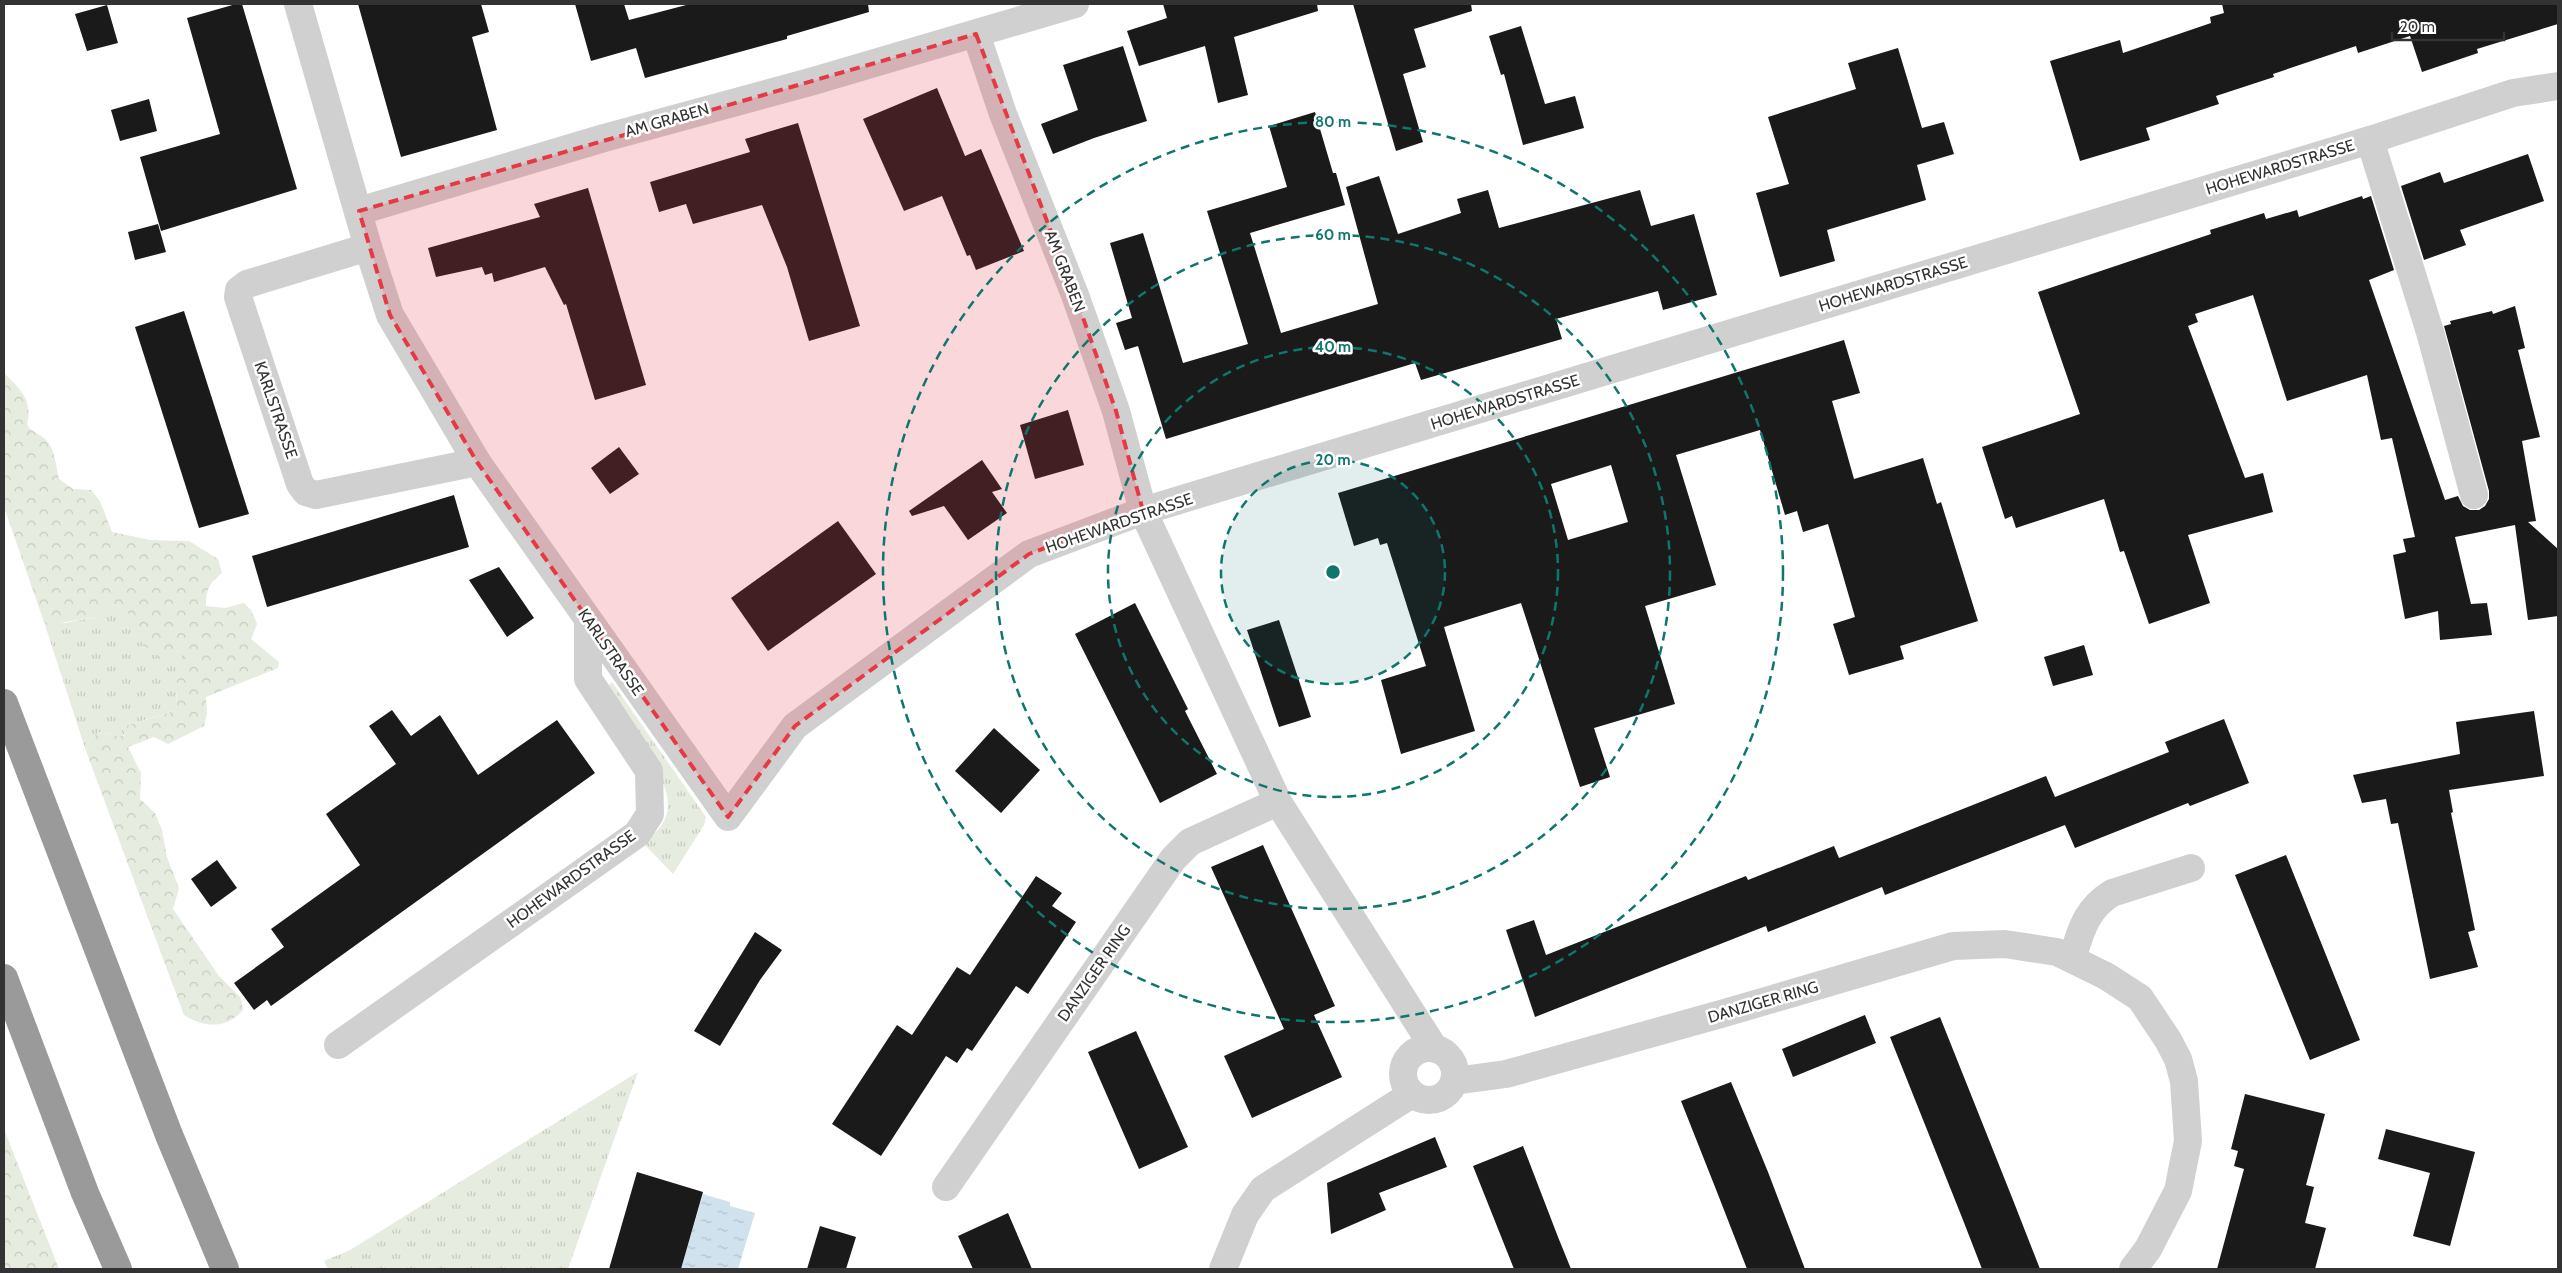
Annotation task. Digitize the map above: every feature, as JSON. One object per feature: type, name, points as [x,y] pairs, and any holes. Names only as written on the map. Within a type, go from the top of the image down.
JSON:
[{"type":"highway","points":[[4,703],[165,1126],[225,1269]]},
{"type":"highway","points":[[4,978],[85,1193],[118,1269]]},
{"type":"street","name":"KARLSTRASSE","points":[[298,4],[368,247],[390,315],[477,462],[728,817]]},
{"type":"street","name":"AM GRABEN","points":[[359,211],[604,138],[976,34],[1075,4]]},
{"type":"street","name":"AM GRABEN","points":[[976,34],[1003,114],[1078,304],[1116,411],[1143,511]]},
{"type":"street","name":"HOHEWARDSTRASSE","points":[[2513,93],[2558,67]]},
{"type":"street","name":"HOHEWARDSTRASSE","points":[[728,817],[795,726],[1029,554],[1143,511],[2370,140],[2513,93],[2558,86]]},
{"type":"street","name":"HOHEWARDSTRASSE","points":[[2370,140],[2430,332],[2474,495]]},
{"type":"street","name":"KARLSTRASSE","points":[[368,247],[247,284],[239,290],[238,297],[300,484],[306,492],[316,495],[477,462]]},
{"type":"street","points":[[1143,511],[1278,802],[1434,1048],[1448,1056],[1453,1064],[1454,1081],[1444,1095],[1428,1100],[1412,1094],[1404,1080],[1405,1063],[1417,1050],[1434,1048]]},
{"type":"street","name":"HOHEWARDSTRASSE","points":[[338,1045],[637,834],[650,814],[649,771],[588,679],[588,620]]},
{"type":"street","name":"DANZIGER RING","points":[[946,1187],[1173,859],[1190,842],[1278,802]]},
{"type":"street","points":[[2072,959],[2090,911],[2101,900],[2112,893],[2191,868]]},
{"type":"street","name":"DANZIGER RING","points":[[1454,1081],[1515,1071],[1953,946],[2006,944],[2057,952],[2140,998],[2168,1040],[2178,1059],[2184,1081],[2188,1141],[2178,1191],[2148,1249],[2133,1269]]},
{"type":"street","points":[[1222,1269],[1245,1215],[1264,1189],[1412,1094]]},
{"type":"highlighted area","points":[[976,34],[1075,295],[1116,411],[1143,511],[1029,554],[795,726],[728,817],[477,462],[390,315],[359,211]]},
{"type":"green space","points":[[4,373],[20,390],[27,402],[27,425],[49,444],[55,458],[59,479],[73,489],[91,490],[100,501],[112,532],[150,540],[189,541],[218,559],[222,573],[209,587],[206,606],[225,608],[244,603],[251,610],[257,624],[251,639],[279,662],[278,668],[206,697],[207,714],[204,726],[168,744],[154,737],[128,747],[141,773],[140,799],[155,813],[162,830],[167,857],[179,888],[173,909],[219,976],[241,998],[243,1010],[230,1021],[207,1024],[184,1015],[86,751],[89,741],[99,732],[117,736],[125,735],[122,728],[176,710],[177,674],[186,660],[176,650],[157,658],[137,637],[135,621],[132,617],[114,604],[96,617],[48,625],[44,622],[4,507]]},
{"type":"green space","points":[[114,604],[130,614],[138,626],[176,650],[187,660],[176,695],[176,710],[122,728],[126,734],[117,736],[99,732],[89,741],[86,751],[44,622],[65,623],[96,617]]},
{"type":"green space","points":[[612,682],[706,817],[704,825],[673,874],[643,843],[663,823],[668,808],[668,800],[662,780],[606,688]]},
{"type":"green space","points":[[638,1072],[568,1269],[328,1269],[324,1261],[350,1250]]},
{"type":"green space","points":[[4,1129],[59,1269],[4,1269]]},
{"type":"water","points":[[703,1194],[730,1202],[730,1206],[755,1213],[738,1269],[681,1269]]},
{"type":"building","points":[[242,4],[297,189],[161,231],[140,157],[220,134],[187,18]]},
{"type":"building","points":[[358,4],[481,4],[489,32],[472,37],[497,130],[401,157]]},
{"type":"building","points":[[575,4],[624,4],[629,20],[690,4],[868,4],[869,12],[787,36],[787,39],[645,78],[636,48],[591,61]]},
{"type":"building","points":[[1163,4],[1317,4],[1318,11],[1234,37],[1248,95],[1218,103],[1205,46],[1139,66],[1127,31],[1167,18]]},
{"type":"building","points":[[1353,4],[1471,4],[1472,11],[1414,29],[1426,67],[1403,74],[1423,142],[1396,151]]},
{"type":"building","points":[[2222,4],[2558,4],[2558,24],[2477,49],[2478,53],[2422,72],[2410,36],[2358,53],[2356,46],[2273,74],[2274,77],[2216,96],[2219,104],[2146,128],[2150,140],[2080,161],[2050,61],[2120,40],[2123,53],[2211,23],[2210,17],[2224,13]]},
{"type":"building","points":[[107,5],[118,43],[87,51],[75,14]]},
{"type":"building","points":[[1521,26],[1545,104],[1575,96],[1584,128],[1523,145],[1504,74],[1501,75],[1489,36]]},
{"type":"building","points":[[1123,46],[1147,121],[1094,138],[1053,154],[1041,124],[1078,110],[1063,65]]},
{"type":"building","points":[[1898,48],[1922,128],[1944,122],[1954,154],[1917,165],[1926,200],[1827,230],[1835,261],[1780,277],[1756,193],[1789,184],[1768,117],[1856,89],[1848,63]]},
{"type":"building","points":[[937,88],[965,156],[981,149],[1024,251],[976,270],[970,255],[967,256],[942,196],[904,211],[863,119]]},
{"type":"building","points":[[149,99],[157,131],[120,141],[111,110]]},
{"type":"building","points":[[1315,112],[1333,173],[1336,173],[1345,205],[1250,233],[1281,333],[1378,304],[1346,187],[1379,176],[1398,234],[1461,213],[1457,199],[1488,190],[1499,228],[1640,190],[1651,226],[1694,214],[1717,295],[1663,310],[1658,291],[1556,319],[1562,339],[1421,380],[1415,363],[1166,439],[1138,346],[1125,350],[1116,323],[1132,318],[1110,243],[1143,233],[1183,363],[1248,344],[1207,211],[1287,187],[1269,126]]},
{"type":"building","points":[[798,123],[860,326],[809,341],[787,267],[762,205],[693,224],[686,204],[659,212],[650,182],[750,152],[745,139]]},
{"type":"building","points":[[2528,154],[2544,201],[2460,230],[2466,245],[2424,260],[2401,186],[2440,172],[2444,183]]},
{"type":"building","points":[[588,188],[646,385],[595,400],[566,304],[564,305],[545,267],[494,282],[492,273],[485,275],[482,267],[436,277],[428,248],[540,217],[534,204]]},
{"type":"building","points":[[2362,196],[2363,199],[2371,196],[2394,270],[2369,280],[2445,500],[2458,496],[2463,506],[2470,510],[2479,510],[2485,506],[2489,499],[2489,491],[2444,326],[2451,324],[2450,321],[2492,311],[2493,314],[2515,306],[2525,348],[2518,350],[2540,437],[2522,441],[2536,521],[2528,522],[2558,549],[2558,616],[2528,620],[2515,525],[2455,537],[2471,604],[2487,603],[2492,635],[2440,640],[2438,611],[2405,619],[2393,555],[2406,552],[2403,539],[2415,537],[2392,438],[2381,440],[2367,375],[2287,401],[2253,295],[2195,314],[2198,322],[2188,326],[2245,478],[2263,473],[2273,512],[2188,535],[2210,603],[2149,624],[2124,551],[2120,552],[2104,499],[2016,528],[2012,516],[2005,519],[1982,447],[2080,414],[2038,292],[2211,234],[2210,230],[2264,213],[2266,219],[2297,210],[2299,217]]},
{"type":"building","points":[[158,224],[166,252],[135,260],[128,232]]},
{"type":"building","points":[[184,311],[249,514],[199,528],[135,327]]},
{"type":"building","points":[[1844,340],[1860,393],[1832,401],[1854,479],[1923,458],[1937,504],[1941,502],[1978,621],[1900,646],[1904,659],[1849,675],[1833,624],[1855,617],[1828,524],[1803,532],[1797,511],[1785,515],[1760,430],[1676,455],[1716,585],[1645,606],[1675,704],[1594,728],[1610,777],[1580,787],[1521,603],[1444,627],[1475,731],[1401,754],[1381,680],[1426,666],[1387,543],[1380,545],[1378,538],[1354,546],[1338,493]],"holes":[[[1611,465],[1628,522],[1568,540],[1551,484]]]},
{"type":"building","points":[[1068,410],[1084,465],[1035,479],[1020,425]]},
{"type":"building","points":[[619,447],[639,474],[610,494],[591,468]]},
{"type":"building","points":[[982,460],[1002,489],[992,492],[1007,513],[968,540],[944,506],[912,516],[909,511]]},
{"type":"building","points":[[454,495],[469,547],[267,607],[252,556]]},
{"type":"building","points":[[838,521],[876,574],[768,651],[731,598]]},
{"type":"building","points":[[499,567],[534,618],[507,637],[469,580]]},
{"type":"building","points":[[1135,603],[1188,709],[1185,711],[1217,774],[1160,803],[1075,634]]},
{"type":"building","points":[[1279,620],[1311,717],[1279,727],[1247,630]]},
{"type":"building","points":[[2084,645],[2093,675],[2053,686],[2044,657]]},
{"type":"building","points":[[392,710],[411,736],[440,715],[478,775],[557,720],[595,773],[271,1006],[267,1000],[254,1010],[234,983],[284,947],[271,929],[360,865],[326,814],[396,764],[369,726]]},
{"type":"building","points":[[2534,711],[2544,776],[2449,790],[2453,812],[2451,813],[2475,930],[2468,932],[2478,967],[2430,979],[2398,823],[2391,824],[2386,799],[2362,803],[2353,775],[2460,754],[2456,722]]},
{"type":"building","points":[[2224,719],[2249,783],[2190,806],[2188,803],[2075,848],[2065,825],[1885,895],[1882,887],[1768,932],[1766,926],[1535,1017],[1506,930],[1534,920],[1546,955],[1746,876],[1748,880],[1834,846],[1839,858],[2046,776],[2055,797],[2169,752],[2165,742]]},
{"type":"building","points":[[994,728],[1040,770],[1001,813],[955,771]]},
{"type":"building","points":[[1263,845],[1335,1006],[1314,1015],[1342,1077],[1252,1118],[1224,1056],[1284,1029],[1211,867]]},
{"type":"building","points":[[2286,855],[2360,1040],[2310,1060],[2235,875]]},
{"type":"building","points":[[217,860],[237,888],[211,907],[191,879]]},
{"type":"building","points":[[1036,876],[1062,893],[1052,906],[1076,922],[1028,994],[1016,986],[972,1051],[967,1048],[957,1063],[946,1056],[881,1156],[832,1124],[897,1025],[912,1035],[957,967],[970,975]]},
{"type":"building","points":[[755,932],[782,950],[760,980],[720,1046],[694,1031]]},
{"type":"building","points":[[1865,1015],[1876,1043],[1793,1077],[1782,1049]]},
{"type":"building","points":[[1940,1017],[2040,1269],[1982,1269],[1890,1037]]},
{"type":"building","points":[[1136,1031],[1188,1147],[1139,1169],[1088,1052]]},
{"type":"building","points":[[1731,1082],[1805,1269],[1747,1269],[1681,1101]]},
{"type":"building","points":[[2245,1094],[2325,1114],[2306,1185],[2314,1187],[2305,1223],[2326,1228],[2315,1269],[2217,1269],[2244,1169],[2234,1166],[2238,1151],[2231,1149]]},
{"type":"building","points":[[2386,1129],[2475,1152],[2450,1246],[2413,1236],[2430,1173],[2378,1159]]},
{"type":"building","points":[[1435,1137],[1447,1167],[1379,1193],[1386,1210],[1331,1234],[1327,1183]]},
{"type":"building","points":[[1523,1146],[1571,1269],[1514,1269],[1473,1166]]},
{"type":"building","points":[[637,1172],[703,1192],[681,1269],[609,1269]]},
{"type":"building","points":[[1008,1213],[1032,1269],[973,1269],[958,1236]]},
{"type":"building","points":[[820,1226],[856,1237],[846,1269],[807,1269]]}]
